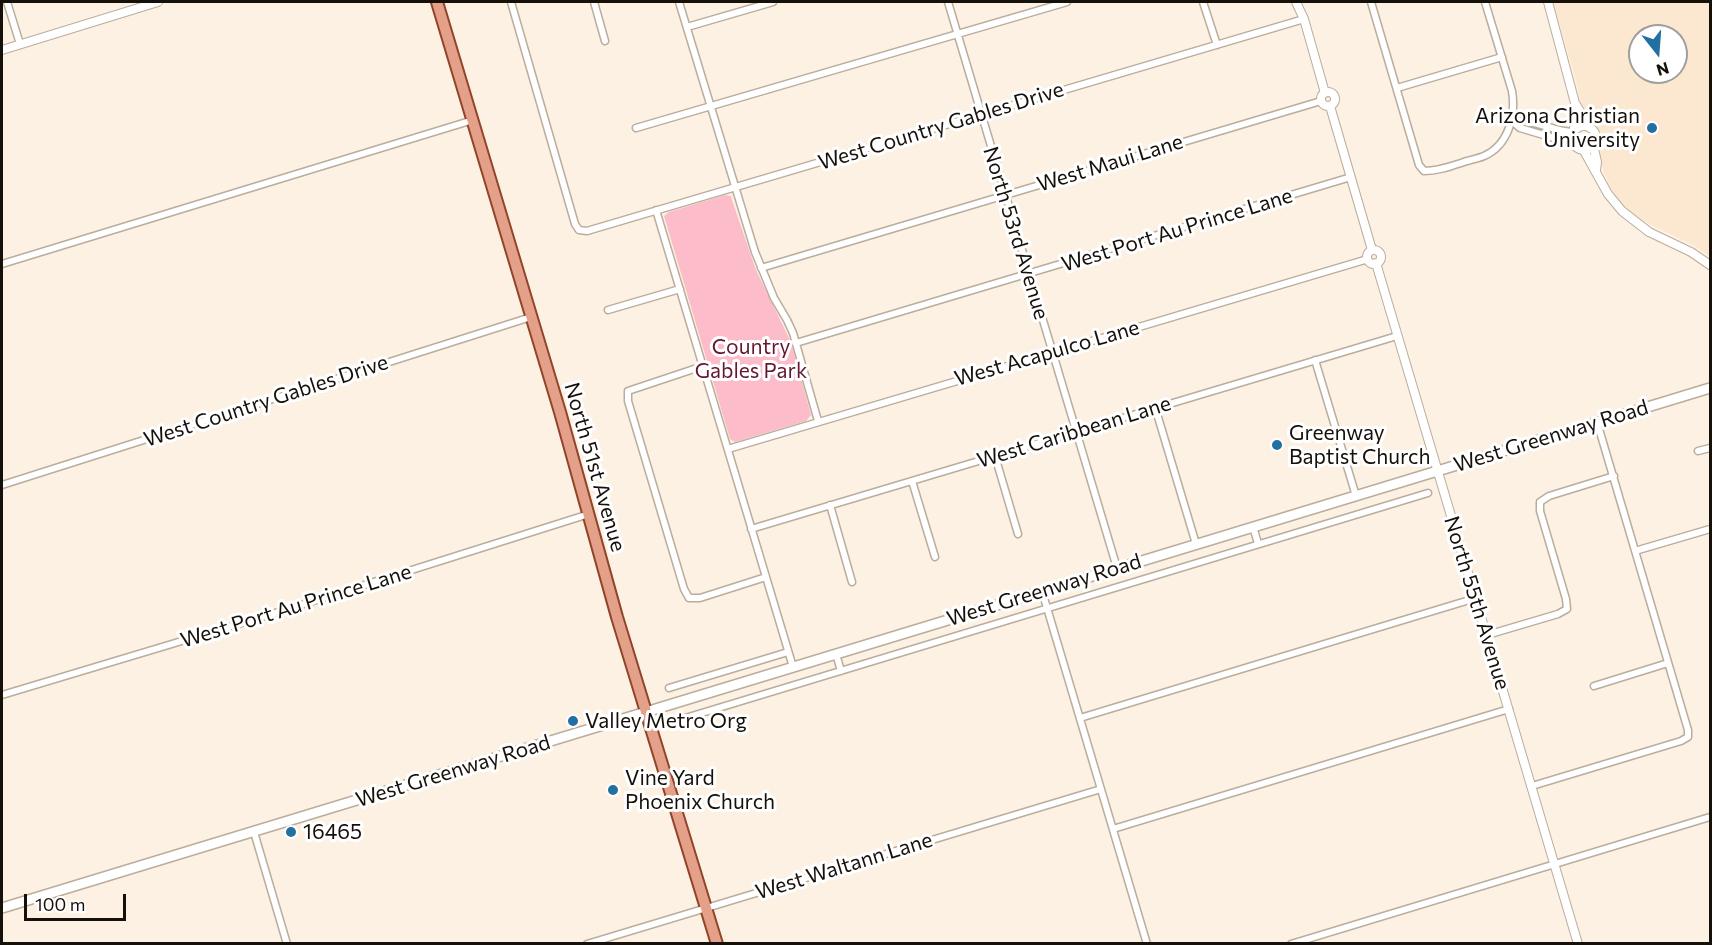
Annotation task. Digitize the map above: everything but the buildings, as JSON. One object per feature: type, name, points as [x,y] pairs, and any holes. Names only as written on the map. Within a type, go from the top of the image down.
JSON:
[{"type":"main road","name":"North 51st Avenue","points":[[437,2],[589,514],[645,712],[717,944]]},
{"type":"main road","name":"West Greenway Road","points":[[2,908],[1710,388]]},
{"type":"street","points":[[7,2],[20,44]]},
{"type":"street","points":[[2,50],[158,2]]},
{"type":"street","name":"West Country Gables Drive","points":[[511,2],[575,224],[579,230],[587,231],[1304,19]]},
{"type":"street","points":[[594,2],[605,41]]},
{"type":"street","points":[[680,2],[734,187],[761,268],[796,343],[818,421]]},
{"type":"street","points":[[687,27],[773,2]]},
{"type":"street","name":"North 53rd Avenue","points":[[948,2],[1117,568]]},
{"type":"street","points":[[636,128],[1067,2]]},
{"type":"street","points":[[1203,2],[1216,45]]},
{"type":"street","name":"North 55th Avenue","points":[[1296,2],[1304,19]]},
{"type":"street","name":"North 55th Avenue","points":[[1302,2],[1323,97],[1330,93],[1334,96],[1334,102],[1330,106],[1372,250],[1377,250],[1380,254],[1380,259],[1372,261],[1397,336],[1578,944]]},
{"type":"street","points":[[1371,2],[1419,165],[1424,171],[1434,171],[1485,155],[1498,146],[1509,130],[1515,104],[1485,2]]},
{"type":"street","points":[[1548,2],[1575,103],[1596,136],[1593,145],[1597,162],[1596,170]]},
{"type":"street","points":[[1396,88],[1502,57]]},
{"type":"street","points":[[1323,97],[1324,105],[1330,106]]},
{"type":"street","name":"West Maui Lane","points":[[761,268],[1323,97]]},
{"type":"street","points":[[1574,144],[1572,138],[1575,103]]},
{"type":"street","points":[[2,264],[473,120]]},
{"type":"street","points":[[1512,121],[1522,120],[1574,131],[1581,126],[1590,128]]},
{"type":"street","points":[[1512,121],[1520,128],[1574,144],[1583,149],[1615,204],[1634,222],[1648,232],[1691,252],[1710,265]]},
{"type":"street","points":[[1540,134],[1543,125]]},
{"type":"street","points":[[1583,149],[1593,145]]},
{"type":"street","name":"West Port Au Prince Lane","points":[[796,343],[1351,177]]},
{"type":"street","points":[[656,210],[793,667]]},
{"type":"street","points":[[1372,250],[1368,254],[1372,261]]},
{"type":"street","name":"West Acapulco Lane","points":[[728,449],[1052,352],[1372,261]]},
{"type":"street","points":[[608,310],[680,289]]},
{"type":"street","name":"West Country Gables Drive","points":[[2,485],[531,317]]},
{"type":"street","name":"West Caribbean Lane","points":[[751,529],[1397,336]]},
{"type":"street","points":[[1315,360],[1356,496]]},
{"type":"street","points":[[703,366],[628,391],[628,401],[677,567],[689,598],[700,598],[766,577]]},
{"type":"street","points":[[1155,407],[1196,544]]},
{"type":"street","points":[[1532,786],[1688,737],[1688,730],[1598,422]]},
{"type":"street","points":[[1698,451],[1710,447]]},
{"type":"street","points":[[995,456],[1018,534]]},
{"type":"street","points":[[1487,635],[1558,614],[1567,609],[1539,502],[1549,496],[1614,476]]},
{"type":"street","points":[[912,481],[935,557]]},
{"type":"street","name":"West Greenway Road","points":[[682,719],[1428,493]]},
{"type":"street","points":[[830,505],[852,582]]},
{"type":"street","name":"West Port Au Prince Lane","points":[[2,695],[285,610],[589,514]]},
{"type":"street","points":[[1253,527],[1258,543]]},
{"type":"street","points":[[1635,551],[1710,529]]},
{"type":"street","points":[[1042,591],[1147,944]]},
{"type":"street","points":[[1080,718],[1476,598]]},
{"type":"street","points":[[669,688],[788,652]]},
{"type":"street","points":[[836,654],[841,670]]},
{"type":"street","points":[[1594,686],[1668,663]]},
{"type":"street","points":[[1113,829],[1509,709]]},
{"type":"street","name":"West Waltann Lane","points":[[587,944],[1101,789]]},
{"type":"street","points":[[1291,944],[1710,817]]},
{"type":"street","points":[[254,832],[287,944]]},
{"type":"shaded area","name":"Arizona Christian University","points":[[1553,2],[1710,2],[1710,257],[1695,246],[1637,218],[1624,205],[1612,190],[1599,161],[1596,130],[1582,110],[1576,80]]},
{"type":"green space","name":"Country Gables Park","points":[[725,195],[731,196],[756,270],[791,342],[811,415],[806,421],[735,442],[730,439],[664,216],[669,212]]},
{"type":"place","name":"Arizona Christian University","points":[[1652,128]]},
{"type":"place","name":"Greenway Baptist Church","points":[[1277,445]]},
{"type":"place","name":"Valley Metro Org","points":[[573,721]]},
{"type":"place","name":"Vine Yard Phoenix Church","points":[[613,790]]},
{"type":"place","name":"16465","points":[[291,832]]}]
